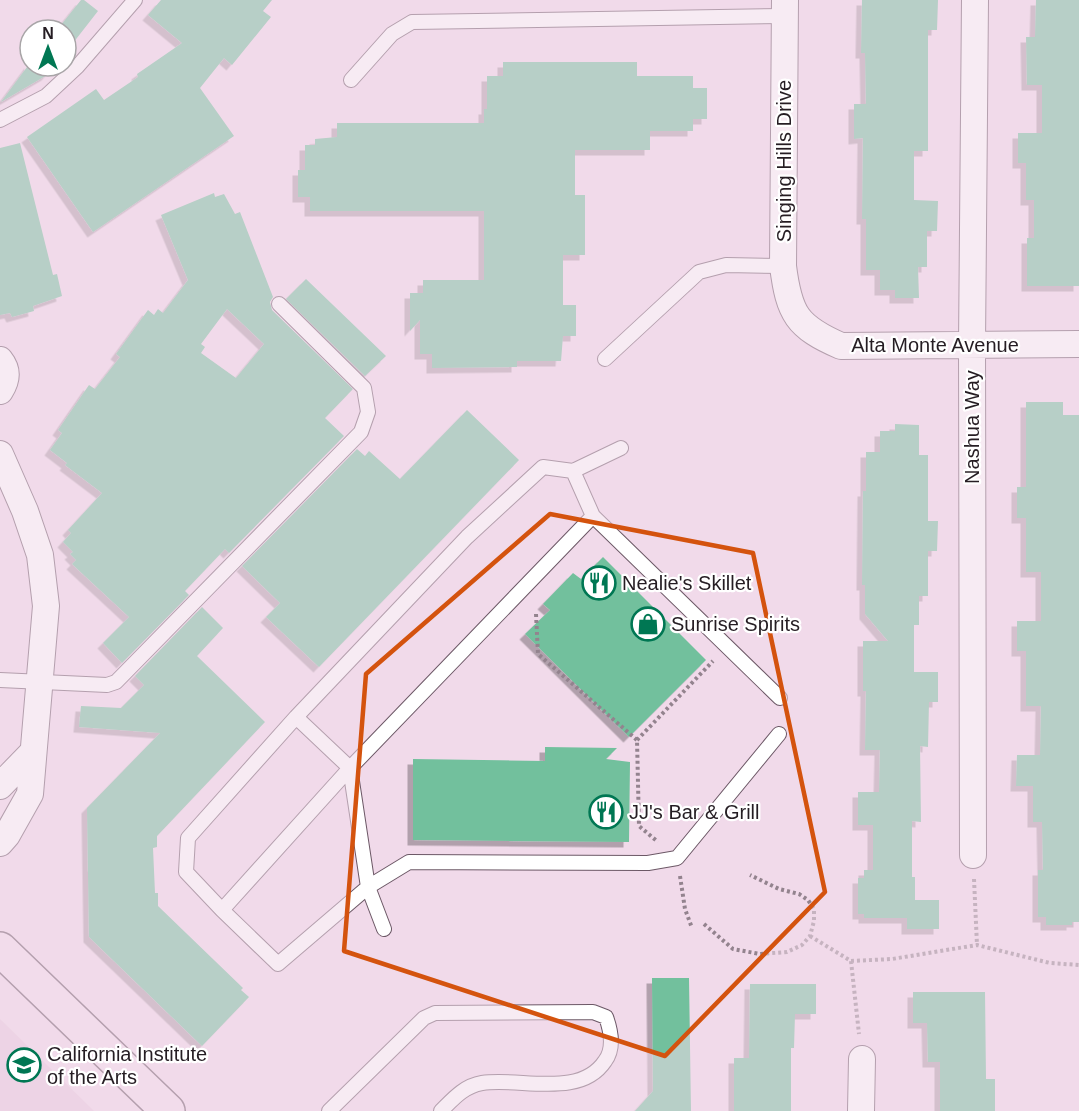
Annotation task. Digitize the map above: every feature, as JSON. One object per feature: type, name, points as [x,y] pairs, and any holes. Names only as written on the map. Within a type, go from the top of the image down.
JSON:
[{"type":"street","name":"Nashua Way","points":[[973,855],[972,345],[975,0]]},
{"type":"street","name":"Singing Hills Drive","points":[[785,8],[783,266],[787,297],[798,320]]},
{"type":"street","name":"Alta Monte Avenue","points":[[798,320],[817,336],[841,346],[1079,344]]},
{"type":"street","points":[[0,360],[6,374],[5,383],[0,391]]},
{"type":"street","points":[[0,454],[25,511],[40,555],[46,606],[30,794],[7,836],[0,843]]},
{"type":"street","points":[[0,786],[33,752]]},
{"type":"street","points":[[0,949],[168,1111]]},
{"type":"street","points":[[861,1111],[862,1059]]},
{"type":"lane","points":[[0,120],[46,96],[77,67],[135,0]]},
{"type":"lane","points":[[351,80],[392,34],[412,22],[785,8]]},
{"type":"lane","points":[[604,359],[699,272],[726,265],[783,266]]},
{"type":"lane","points":[[0,680],[107,685],[116,682],[361,432],[368,412],[364,388],[279,304]]},
{"type":"lane","points":[[621,448],[573,471],[543,467],[467,537],[279,736],[188,838],[186,872],[278,964],[368,887],[409,862],[648,863],[677,858],[779,734]]},
{"type":"lane","points":[[573,471],[593,516],[780,698]]},
{"type":"lane","points":[[222,910],[350,768],[593,516]]},
{"type":"lane","points":[[297,717],[350,768],[368,887],[384,929]]},
{"type":"lane","points":[[329,1111],[424,1018],[435,1013],[593,1012],[606,1017],[610,1027],[610,1054],[600,1069],[584,1080],[569,1083],[482,1083],[465,1088],[441,1111]]},
{"type":"path","points":[[536,614],[538,654],[637,740]]},
{"type":"path","points":[[639,826],[637,740],[715,658]]},
{"type":"path","points":[[973,855],[977,945]]},
{"type":"path","points":[[704,924],[733,949],[760,954],[787,952],[802,945],[810,936],[814,921],[814,909],[808,900],[799,894],[779,889],[750,875]]},
{"type":"path","points":[[810,936],[852,961],[892,959],[977,945],[1050,963],[1079,965]]},
{"type":"path","points":[[852,961],[862,1059]]},
{"type":"highlighted area","points":[[550,514],[753,553],[825,892],[665,1056],[344,951],[366,674]]},
{"type":"shaded area","name":"California Institute of the Arts","points":[[0,1019],[94,1111],[0,1111]]},
{"type":"building","points":[[81,0],[98,11],[78,37],[78,18],[67,18]]},
{"type":"building","points":[[161,0],[272,0],[263,11],[271,17],[232,65],[224,58],[200,88],[234,136],[93,232],[27,137],[96,89],[104,100],[182,43],[148,15]]},
{"type":"building","points":[[862,0],[938,0],[937,30],[928,30],[928,151],[914,151],[914,200],[938,201],[937,231],[927,231],[927,267],[918,267],[919,298],[895,298],[895,290],[880,290],[880,270],[866,270],[866,219],[862,219],[863,138],[854,139],[854,104],[866,104],[865,53],[861,53]]},
{"type":"building","points":[[1036,0],[1079,0],[1079,286],[1027,286],[1027,238],[1034,238],[1034,200],[1026,200],[1026,163],[1018,163],[1018,133],[1042,133],[1042,85],[1027,85],[1026,37],[1035,37]]},
{"type":"building","points":[[503,62],[637,62],[637,76],[693,76],[693,88],[707,88],[707,119],[693,119],[693,131],[650,131],[650,150],[575,150],[575,195],[585,195],[585,255],[563,255],[563,305],[576,305],[576,336],[563,336],[561,361],[517,361],[517,367],[432,368],[432,354],[420,354],[420,320],[410,331],[410,293],[423,293],[423,280],[484,280],[484,211],[310,211],[310,197],[298,197],[298,170],[305,170],[305,145],[315,145],[315,139],[337,137],[337,123],[484,123],[484,109],[487,109],[487,76],[503,76]]},
{"type":"building","points":[[19,78],[42,78],[1,102]]},
{"type":"building","points":[[20,143],[53,275],[57,274],[62,296],[33,306],[34,311],[12,317],[10,313],[0,315],[0,148]]},
{"type":"building","points":[[214,193],[215,197],[224,194],[235,214],[240,212],[273,297],[270,302],[272,310],[353,389],[325,418],[344,436],[229,553],[225,549],[185,591],[189,595],[122,663],[103,643],[129,617],[72,564],[76,560],[70,554],[73,552],[63,542],[71,533],[68,530],[102,493],[65,465],[67,463],[50,450],[62,433],[58,430],[89,385],[95,389],[120,357],[116,354],[148,310],[154,315],[158,309],[163,313],[188,280],[161,215]],"holes":[[[227,309],[264,344],[236,378],[201,353],[205,347],[201,344]]]},
{"type":"building","points":[[306,279],[386,356],[365,376],[286,299]]},
{"type":"building","points":[[1026,402],[1063,402],[1063,415],[1079,415],[1079,922],[1072,922],[1072,925],[1046,925],[1046,917],[1038,917],[1038,870],[1043,870],[1042,822],[1033,822],[1033,786],[1016,786],[1017,755],[1040,755],[1041,706],[1026,706],[1026,651],[1017,651],[1017,621],[1041,621],[1041,572],[1026,572],[1026,518],[1017,518],[1017,487],[1026,487]]},
{"type":"building","points":[[467,410],[519,460],[319,667],[266,617],[280,603],[242,566],[357,449],[365,456],[369,451],[400,479]]},
{"type":"building","points":[[895,424],[919,425],[919,455],[928,455],[928,521],[938,521],[937,551],[928,551],[928,596],[919,596],[919,625],[914,625],[914,672],[938,672],[938,702],[929,702],[928,747],[920,746],[921,822],[912,821],[912,877],[915,877],[915,900],[939,900],[939,929],[907,929],[907,918],[864,918],[864,914],[858,914],[858,878],[864,878],[864,870],[873,870],[873,825],[858,825],[858,792],[879,792],[880,750],[865,750],[866,691],[863,691],[863,641],[888,641],[865,614],[865,585],[862,585],[863,491],[866,491],[866,452],[880,452],[880,431],[895,431]]},
{"type":"building","points":[[603,557],[706,660],[629,737],[525,634],[550,610],[543,604],[573,573],[581,579]]},
{"type":"building","points":[[202,607],[223,628],[197,656],[265,722],[157,836],[157,847],[153,848],[155,893],[158,893],[158,906],[243,988],[241,990],[249,997],[202,1046],[89,937],[87,808],[160,733],[79,727],[81,706],[121,708],[144,685],[135,676]]},
{"type":"building","points":[[545,747],[617,748],[606,759],[630,762],[629,842],[413,840],[413,759],[545,761]]},
{"type":"building","points":[[652,978],[689,978],[691,1111],[635,1111],[653,1091]]},
{"type":"building","points":[[750,984],[816,984],[816,1014],[795,1014],[794,1048],[791,1048],[791,1111],[734,1111],[734,1058],[749,1058]]},
{"type":"building","points":[[913,992],[985,992],[986,1079],[995,1079],[995,1111],[940,1111],[940,1062],[928,1062],[927,1023],[913,1023]]},
{"type":"place","name":"Nealie's Skillet","points":[[599,583]]},
{"type":"place","name":"Sunrise Spirits","points":[[648,624]]},
{"type":"place","name":"JJ's Bar & Grill","points":[[606,812]]},
{"type":"place","name":"California Institute of the Arts","points":[[24,1065]]}]
